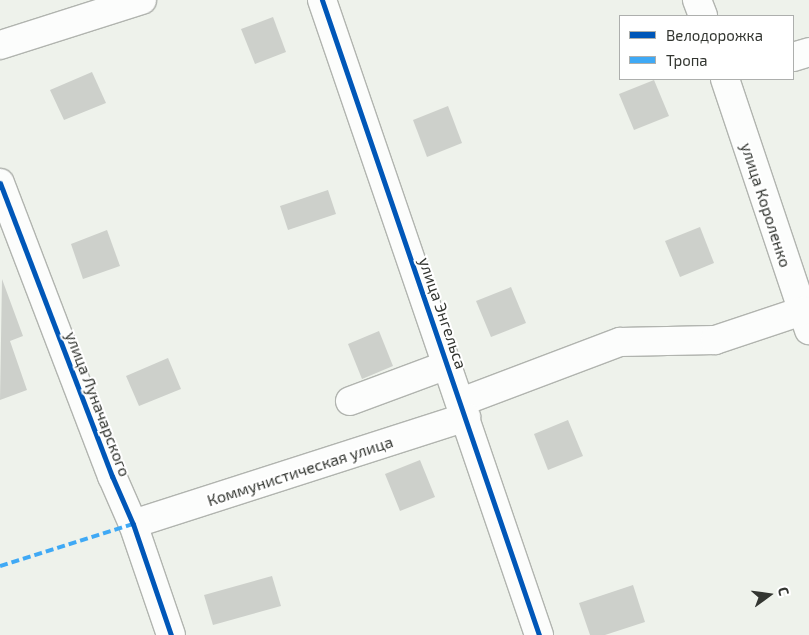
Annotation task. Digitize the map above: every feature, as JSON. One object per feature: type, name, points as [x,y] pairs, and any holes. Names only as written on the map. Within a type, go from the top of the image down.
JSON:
[{"type":"street","points":[[0,45],[142,0]]},
{"type":"street","name":"улица Энгельса","points":[[322,0],[539,635]]},
{"type":"street","points":[[697,0],[703,15]]},
{"type":"street","points":[[794,57],[809,52]]},
{"type":"street","name":"улица Короленко","points":[[727,80],[801,281],[805,321]]},
{"type":"street","name":"улица Луначарского","points":[[0,183],[112,476],[133,524],[171,635]]},
{"type":"street","name":"Коммунистическая улица","points":[[133,524],[463,410],[620,342],[715,340],[805,321]]},
{"type":"street","points":[[350,401],[447,365]]},
{"type":"building","points":[[273,17],[286,52],[255,64],[241,29]]},
{"type":"building","points":[[92,72],[106,103],[64,120],[50,90]]},
{"type":"building","points":[[654,80],[669,116],[634,130],[619,94]]},
{"type":"building","points":[[448,106],[462,143],[427,157],[413,120]]},
{"type":"building","points":[[328,190],[336,214],[288,230],[280,206]]},
{"type":"building","points":[[700,227],[714,263],[680,277],[665,241]]},
{"type":"building","points":[[107,230],[120,266],[83,279],[71,244]]},
{"type":"building","points":[[2,279],[23,336],[10,341],[27,390],[0,400]]},
{"type":"building","points":[[511,287],[526,323],[491,337],[476,301]]},
{"type":"building","points":[[379,331],[393,366],[362,379],[348,344]]},
{"type":"building","points":[[168,358],[181,389],[139,406],[126,376]]},
{"type":"building","points":[[568,420],[583,456],[548,470],[534,434]]},
{"type":"building","points":[[420,460],[435,497],[400,511],[385,474]]},
{"type":"building","points":[[272,576],[281,606],[213,625],[204,595]]},
{"type":"building","points":[[633,585],[645,622],[605,635],[590,635],[579,603]]},
{"type":"marked path","points":[[0,566],[133,524]]},
{"type":"cycle path","points":[[322,0],[539,635]]},
{"type":"cycle path","points":[[0,183],[112,476],[133,524],[171,635]]}]
